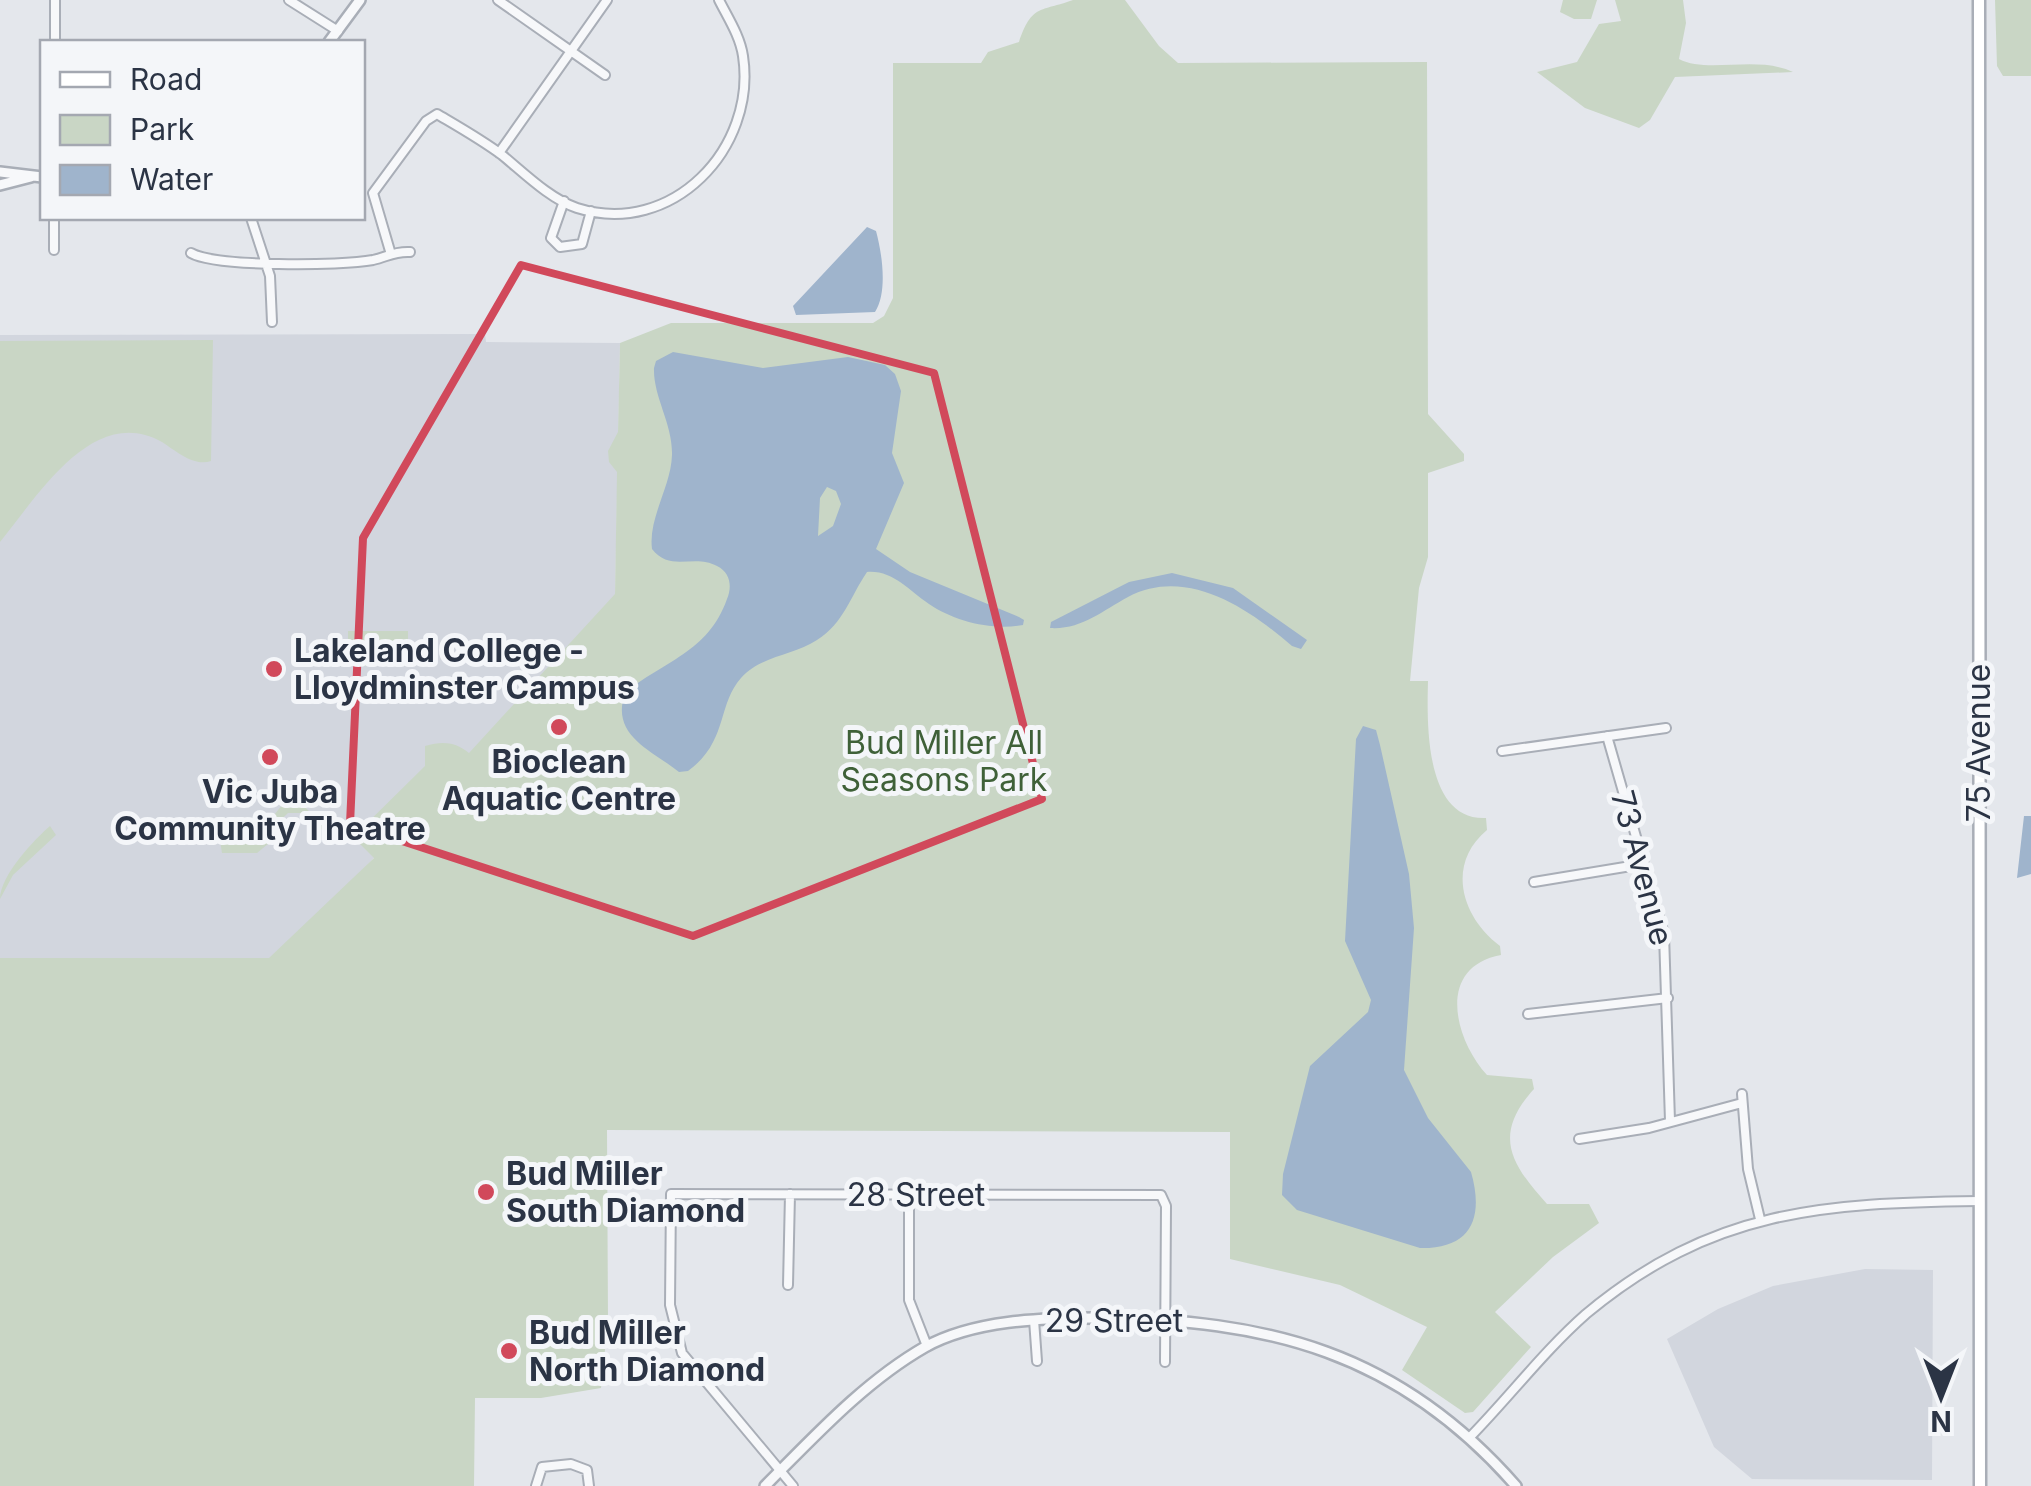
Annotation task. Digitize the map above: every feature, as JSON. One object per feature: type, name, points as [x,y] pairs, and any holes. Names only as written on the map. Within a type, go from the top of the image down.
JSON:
[{"type":"main road","name":"75 Avenue","points":[[1979,0],[1980,1486]]},
{"type":"street","points":[[54,40],[55,0]]},
{"type":"street","points":[[289,0],[338,31]]},
{"type":"street","points":[[331,40],[360,0]]},
{"type":"street","points":[[498,0],[605,74]]},
{"type":"street","points":[[499,153],[606,0]]},
{"type":"street","points":[[390,251],[373,193],[426,121],[437,114],[564,201],[591,210],[629,212],[679,196],[702,179],[729,146],[743,108],[744,68],[738,36],[719,0]]},
{"type":"street","points":[[0,172],[37,177]]},
{"type":"street","points":[[0,185],[37,177]]},
{"type":"street","points":[[564,201],[551,238],[560,247],[582,244],[591,210]]},
{"type":"street","points":[[54,220],[54,250]]},
{"type":"street","points":[[252,220],[267,262],[272,322]]},
{"type":"street","points":[[190,252],[214,261],[267,262],[376,260],[390,251],[410,252]]},
{"type":"street","points":[[1502,751],[1666,728]]},
{"type":"street","name":"73 Avenue","points":[[1607,736],[1664,934],[1670,1121]]},
{"type":"street","points":[[1534,882],[1643,864]]},
{"type":"street","points":[[1528,1014],[1668,998]]},
{"type":"street","points":[[1579,1138],[1670,1121],[1742,1099],[1748,1169],[1760,1219]]},
{"type":"street","name":"28 Street","points":[[779,1473],[682,1353],[670,1305],[670,1194],[1160,1195],[1166,1206],[1166,1318]]},
{"type":"street","points":[[788,1285],[790,1194]]},
{"type":"street","points":[[909,1194],[910,1300],[927,1346]]},
{"type":"street","points":[[1471,1436],[1546,1353],[1628,1282],[1672,1256],[1760,1219],[1845,1204],[1979,1200]]},
{"type":"street","points":[[1165,1362],[1166,1318]]},
{"type":"street","name":"29 Street","points":[[765,1486],[860,1394],[927,1346],[1000,1324],[1034,1320],[1166,1318],[1228,1324],[1326,1351],[1410,1393],[1471,1436],[1516,1486]]},
{"type":"street","points":[[1034,1320],[1037,1361]]},
{"type":"street","points":[[536,1486],[542,1467],[572,1464],[587,1470],[589,1486]]},
{"type":"street","points":[[779,1473],[793,1486]]},
{"type":"highlighted area","points":[[521,265],[934,373],[1042,799],[693,936],[350,824],[363,538]]},
{"type":"shaded area","name":"Lakeland College - Lloydminster Campus","points":[[485,334],[486,342],[620,343],[615,598],[344,890],[270,958],[0,958],[0,335]]},
{"type":"shaded area","points":[[1865,1269],[1933,1270],[1932,1480],[1752,1479],[1714,1447],[1667,1339],[1718,1309],[1773,1286]]},
{"type":"green space","name":"Bud Miller All Seasons Park","points":[[1073,0],[1125,0],[1159,46],[1178,63],[1427,62],[1428,414],[1464,454],[1464,461],[1428,473],[1428,557],[1419,588],[1410,681],[1428,681],[1430,743],[1440,787],[1466,815],[1486,818],[1487,830],[1466,858],[1464,890],[1468,906],[1500,946],[1501,955],[1480,962],[1467,974],[1459,989],[1457,1006],[1466,1043],[1487,1075],[1532,1079],[1534,1089],[1513,1121],[1510,1135],[1511,1149],[1524,1176],[1547,1204],[1589,1204],[1599,1223],[1553,1257],[1495,1312],[1531,1347],[1473,1412],[1465,1413],[1402,1370],[1427,1327],[1340,1285],[1230,1259],[1230,1132],[607,1130],[608,1321],[601,1388],[541,1398],[475,1398],[474,1486],[0,1486],[0,958],[269,958],[374,858],[353,837],[425,766],[425,746],[448,744],[469,753],[615,594],[617,472],[609,462],[608,451],[618,432],[620,343],[671,323],[873,323],[884,316],[893,298],[893,63],[981,63],[988,52],[1019,42],[1028,21],[1038,11]]},
{"type":"green space","points":[[1563,0],[1597,0],[1591,19],[1574,19],[1560,12]]},
{"type":"green space","points":[[1615,0],[1683,0],[1686,23],[1679,59],[1703,65],[1764,65],[1793,72],[1675,77],[1650,120],[1639,128],[1585,108],[1537,72],[1577,62],[1599,24],[1621,21]]},
{"type":"green space","points":[[1995,0],[2031,0],[2031,76],[2003,76],[1997,66]]},
{"type":"green space","points":[[213,340],[211,461],[192,460],[137,433],[113,435],[90,445],[69,461],[0,542],[0,341]]},
{"type":"green space","points":[[348,631],[408,631],[408,666],[348,666]]},
{"type":"green space","points":[[279,783],[325,826],[327,834],[304,813],[288,813],[271,829],[264,828],[282,805]]},
{"type":"green space","points":[[50,826],[56,835],[13,875],[0,899],[12,869]]},
{"type":"green space","points":[[219,834],[241,841],[257,834],[268,844],[257,853],[222,853]]},
{"type":"water","points":[[867,227],[876,231],[882,261],[883,283],[875,312],[796,315],[793,306]]},
{"type":"water","points":[[673,352],[763,368],[848,357],[885,365],[895,374],[901,391],[892,453],[904,483],[876,549],[910,572],[1019,617],[1024,620],[1023,625],[999,627],[962,620],[929,604],[893,578],[867,572],[840,618],[826,633],[808,645],[758,665],[741,678],[710,748],[688,771],[679,772],[646,749],[623,720],[625,693],[708,632],[719,617],[730,585],[728,576],[717,566],[667,560],[652,549],[653,526],[672,455],[655,379],[656,361]],"holes":[[[827,487],[836,491],[841,504],[833,526],[818,536],[820,498]]]},
{"type":"water","points":[[1172,573],[1233,588],[1307,640],[1301,649],[1292,646],[1237,606],[1194,589],[1172,586],[1128,597],[1081,623],[1050,628],[1051,622],[1129,582]]},
{"type":"water","points":[[1363,726],[1376,730],[1409,874],[1414,928],[1404,1070],[1428,1118],[1471,1172],[1475,1188],[1470,1227],[1452,1243],[1438,1247],[1420,1248],[1297,1210],[1282,1195],[1283,1174],[1310,1066],[1368,1012],[1371,1000],[1345,941],[1356,739]]},
{"type":"water","points":[[2024,816],[2031,816],[2031,874],[2017,878]]},
{"type":"place","name":"Lakeland College - Lloydminster Campus","points":[[274,669]]},
{"type":"place","name":"Bioclean Aquatic Centre","points":[[559,727]]},
{"type":"place","name":"Vic Juba Community Theatre","points":[[270,757]]},
{"type":"place","name":"Bud Miller South Diamond","points":[[486,1192]]},
{"type":"place","name":"Bud Miller North Diamond","points":[[509,1351]]}]
